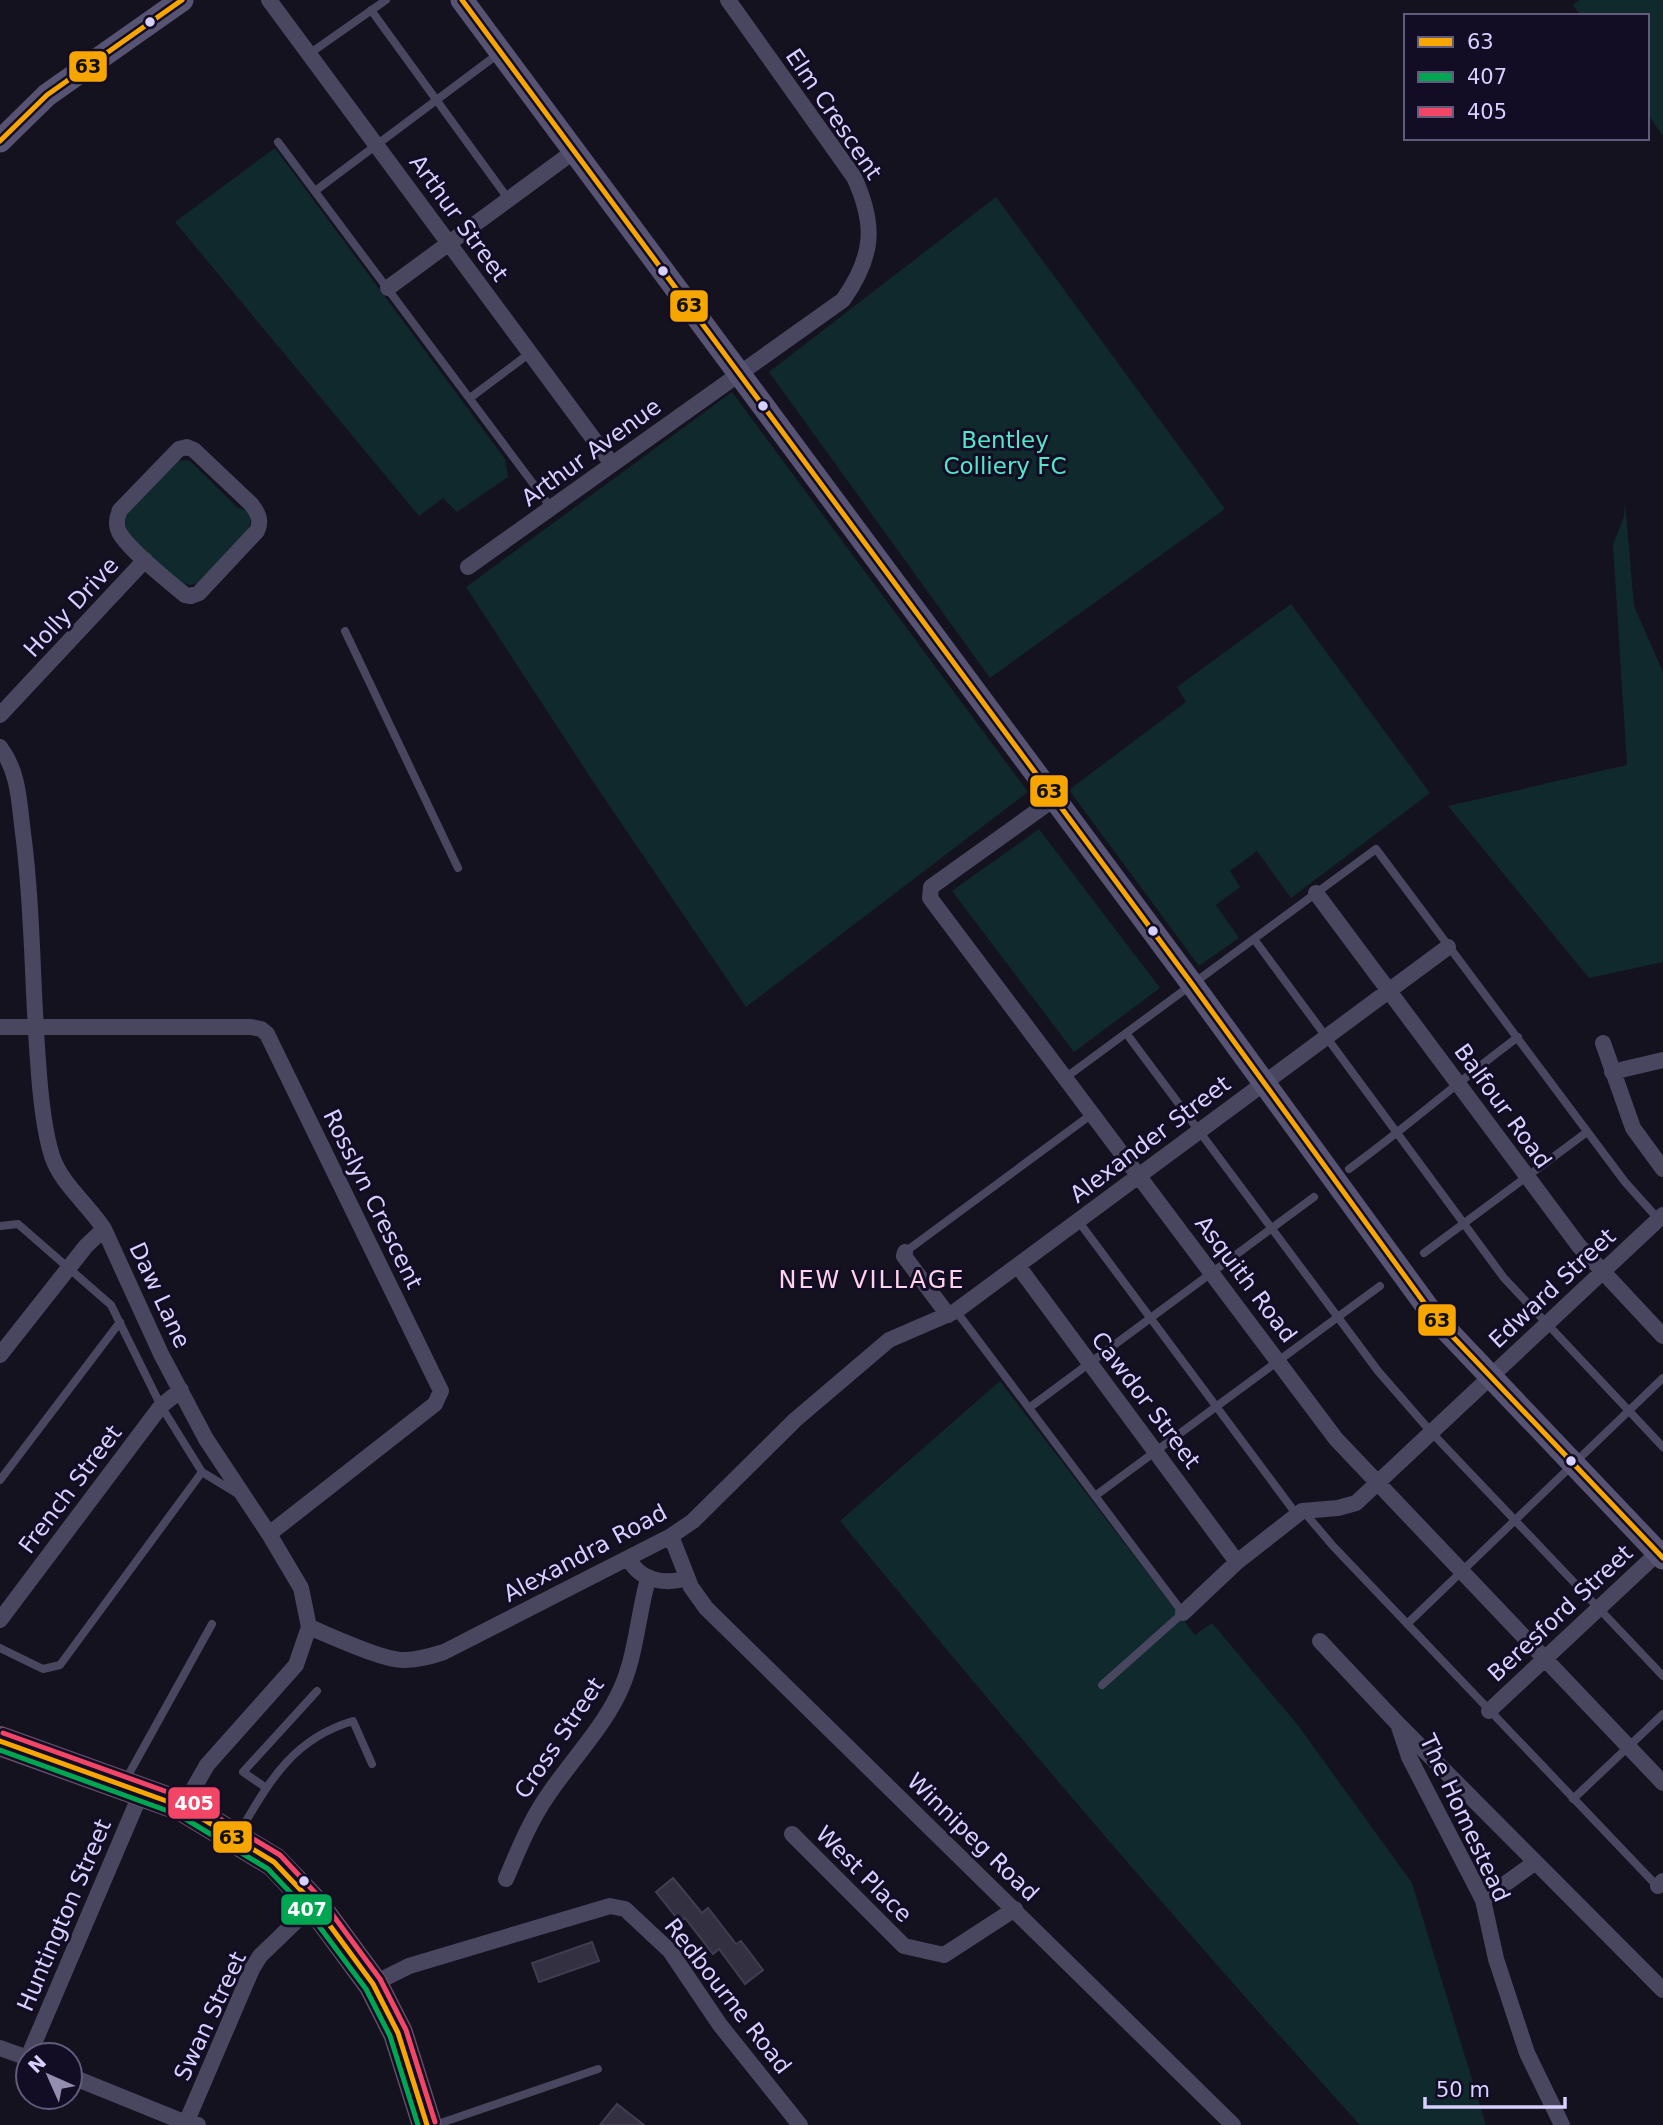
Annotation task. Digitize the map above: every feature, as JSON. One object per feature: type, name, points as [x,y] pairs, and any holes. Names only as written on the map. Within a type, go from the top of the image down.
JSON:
[{"type":"highway","points":[[0,1741],[183,1807],[274,1862],[314,1904],[373,1984],[398,2033],[427,2125]]},
{"type":"street","points":[[0,141],[47,95],[182,0]]},
{"type":"street","name":"Arthur Street","points":[[269,0],[612,464]]},
{"type":"street","points":[[463,0],[1192,984],[1436,1319],[1489,1378],[1661,1553]]},
{"type":"street","name":"Elm Crescent","points":[[728,0],[853,177],[863,197],[869,220],[869,240],[863,263],[843,300],[739,373]]},
{"type":"street","points":[[388,288],[573,152]]},
{"type":"street","name":"Arthur Avenue","points":[[468,567],[739,373]]},
{"type":"street","points":[[187,447],[194,450],[257,512],[260,523],[257,531],[199,593],[185,595],[145,560],[119,532],[117,517],[120,510],[179,449],[187,447]]},
{"type":"street","name":"Holly Drive","points":[[0,715],[145,560]]},
{"type":"street","name":"Daw Lane","points":[[0,747],[16,775],[29,878],[40,1087],[52,1157],[62,1176],[104,1229],[161,1354],[206,1439],[301,1588],[309,1627]]},
{"type":"street","name":"Asquith Road","points":[[1054,799],[931,887],[930,898],[1336,1438],[1663,1783]]},
{"type":"street","name":"Balfour Road","points":[[1316,893],[1578,1246],[1663,1336]]},
{"type":"street","name":"Alexander Street","points":[[950,1314],[1079,1222],[1263,1082],[1448,947]]},
{"type":"street","name":"Rosslyn Crescent","points":[[0,1027],[251,1027],[261,1029],[267,1034],[441,1391],[435,1405],[269,1534]]},
{"type":"street","points":[[1603,1043],[1633,1128],[1663,1170]]},
{"type":"street","points":[[1612,1072],[1663,1060]]},
{"type":"street","name":"Edward Street","points":[[1300,1513],[1356,1503],[1602,1271],[1661,1220]]},
{"type":"street","points":[[0,1355],[95,1236],[104,1229]]},
{"type":"street","points":[[905,1252],[904,1256],[950,1314]]},
{"type":"street","name":"Cawdor Street","points":[[1018,1266],[1237,1562]]},
{"type":"street","name":"Alexandra Road","points":[[309,1627],[402,1660],[444,1652],[671,1536],[693,1521],[795,1420],[889,1340],[950,1314]]},
{"type":"street","name":"French Street","points":[[0,1620],[161,1406],[181,1390]]},
{"type":"street","points":[[1183,1613],[1237,1562],[1300,1513]]},
{"type":"street","name":"Winnipeg Road","points":[[671,1536],[687,1578],[706,1608],[1233,2125]]},
{"type":"street","name":"Beresford Street","points":[[1489,1711],[1661,1553]]},
{"type":"street","points":[[629,1559],[639,1573],[648,1578],[675,1582],[687,1578]]},
{"type":"street","name":"Cross Street","points":[[506,1879],[536,1812],[600,1726],[617,1697],[627,1675],[639,1608],[648,1578]]},
{"type":"street","points":[[183,1807],[207,1765],[296,1665],[309,1627]]},
{"type":"street","points":[[1320,1641],[1398,1724]]},
{"type":"street","name":"The Homestead","points":[[1398,1724],[1663,1990]]},
{"type":"street","name":"The Homestead","points":[[1398,1724],[1409,1757],[1483,1900],[1496,1959],[1527,2053],[1562,2125]]},
{"type":"street","name":"Huntington Street","points":[[34,2041],[132,1790]]},
{"type":"street","name":"West Place","points":[[792,1835],[904,1946],[944,1955],[1014,1909]]},
{"type":"street","points":[[1483,1900],[1534,1863]]},
{"type":"street","name":"Swan Street","points":[[192,2124],[252,1969],[260,1956],[314,1904]]},
{"type":"street","name":"Redbourne Road","points":[[373,1984],[409,1966],[610,1906],[625,1909],[670,1951],[720,2025],[800,2125]]},
{"type":"street","points":[[84,2082],[192,2124]]},
{"type":"lane","points":[[309,54],[386,0]]},
{"type":"lane","points":[[371,10],[509,200]]},
{"type":"lane","points":[[315,191],[500,52]]},
{"type":"lane","points":[[278,142],[552,509]]},
{"type":"lane","points":[[470,398],[530,353]]},
{"type":"lane","points":[[345,631],[458,868]]},
{"type":"lane","points":[[1065,1078],[1376,849],[1625,1182],[1661,1220]]},
{"type":"lane","points":[[1254,939],[1504,1278],[1663,1447]]},
{"type":"lane","points":[[1126,1033],[1378,1371],[1432,1433],[1663,1676]]},
{"type":"lane","points":[[1349,1169],[1517,1037]]},
{"type":"lane","points":[[905,1252],[1092,1114]]},
{"type":"lane","points":[[1424,1253],[1587,1132]]},
{"type":"lane","points":[[1029,1408],[1314,1197]]},
{"type":"lane","points":[[1079,1222],[1215,1406],[1300,1513],[1573,1799],[1661,1886]]},
{"type":"lane","points":[[0,1226],[18,1224],[111,1305],[161,1406],[202,1472],[243,1497]]},
{"type":"lane","points":[[1095,1496],[1380,1286]]},
{"type":"lane","points":[[950,1314],[1029,1408],[1183,1613],[1102,1685]]},
{"type":"lane","points":[[0,1480],[120,1322]]},
{"type":"lane","points":[[1407,1624],[1663,1378]]},
{"type":"lane","points":[[0,1648],[43,1669],[60,1665],[202,1472]]},
{"type":"lane","points":[[132,1790],[212,1624]]},
{"type":"lane","points":[[265,1787],[243,1772],[317,1691]]},
{"type":"lane","points":[[1573,1799],[1663,1714]]},
{"type":"lane","points":[[236,1839],[273,1776],[322,1734],[353,1721],[372,1764]]},
{"type":"lane","points":[[435,2125],[598,2069]]},
{"type":"green space","points":[[1579,0],[1663,0],[1663,136],[1649,116],[1649,14],[1580,14],[1573,5]]},
{"type":"green space","points":[[275,148],[505,459],[508,477],[457,512],[443,498],[419,516],[175,222]]},
{"type":"green space","name":"Bentley Colliery FC","points":[[996,197],[1225,509],[990,678],[769,372]]},
{"type":"green space","points":[[732,392],[1028,792],[746,1007],[596,786],[466,587]]},
{"type":"green space","points":[[177,461],[190,461],[238,508],[247,510],[251,520],[248,531],[199,583],[190,585],[177,581],[128,534],[125,524],[127,512]]},
{"type":"green space","points":[[1625,503],[1634,606],[1663,672],[1663,962],[1589,978],[1448,806],[1627,765],[1613,545],[1624,516]]},
{"type":"green space","points":[[1291,604],[1430,793],[1291,898],[1257,851],[1230,871],[1240,887],[1216,905],[1239,938],[1199,966],[1069,790],[1186,702],[1177,687]]},
{"type":"green space","points":[[1039,829],[1160,988],[1074,1052],[952,891]]},
{"type":"green space","points":[[1000,1381],[1195,1635],[1212,1623],[1297,1724],[1412,1883],[1486,2125],[1360,2125],[1096,1826],[840,1521]]},
{"type":"building","points":[[673,1878],[702,1913],[708,1908],[736,1944],[741,1941],[763,1970],[745,1984],[719,1949],[713,1954],[685,1918],[680,1922],[656,1892]]},
{"type":"building","points":[[592,1942],[599,1961],[539,1982],[532,1963]]},
{"type":"building","points":[[617,2104],[644,2125],[600,2125]]},
{"type":"transit line","name":"63","points":[[0,141],[47,95],[182,0]]},
{"type":"transit line","name":"63","points":[[462,0],[1192,984],[1436,1319],[1663,1558]]},
{"type":"transit line","name":"405","points":[[3,1733],[187,1799],[280,1855],[321,1899],[380,1979],[406,2030],[435,2122]]},
{"type":"transit line","name":"63","points":[[0,1741],[183,1807],[274,1862],[314,1904],[373,1984],[398,2033],[427,2125]]},
{"type":"transit line","name":"407","points":[[0,1750],[179,1815],[268,1869],[307,1910],[366,1989],[390,2036],[418,2125]]},
{"type":"district","name":"NEW VILLAGE","points":[[872,1280]]}]
